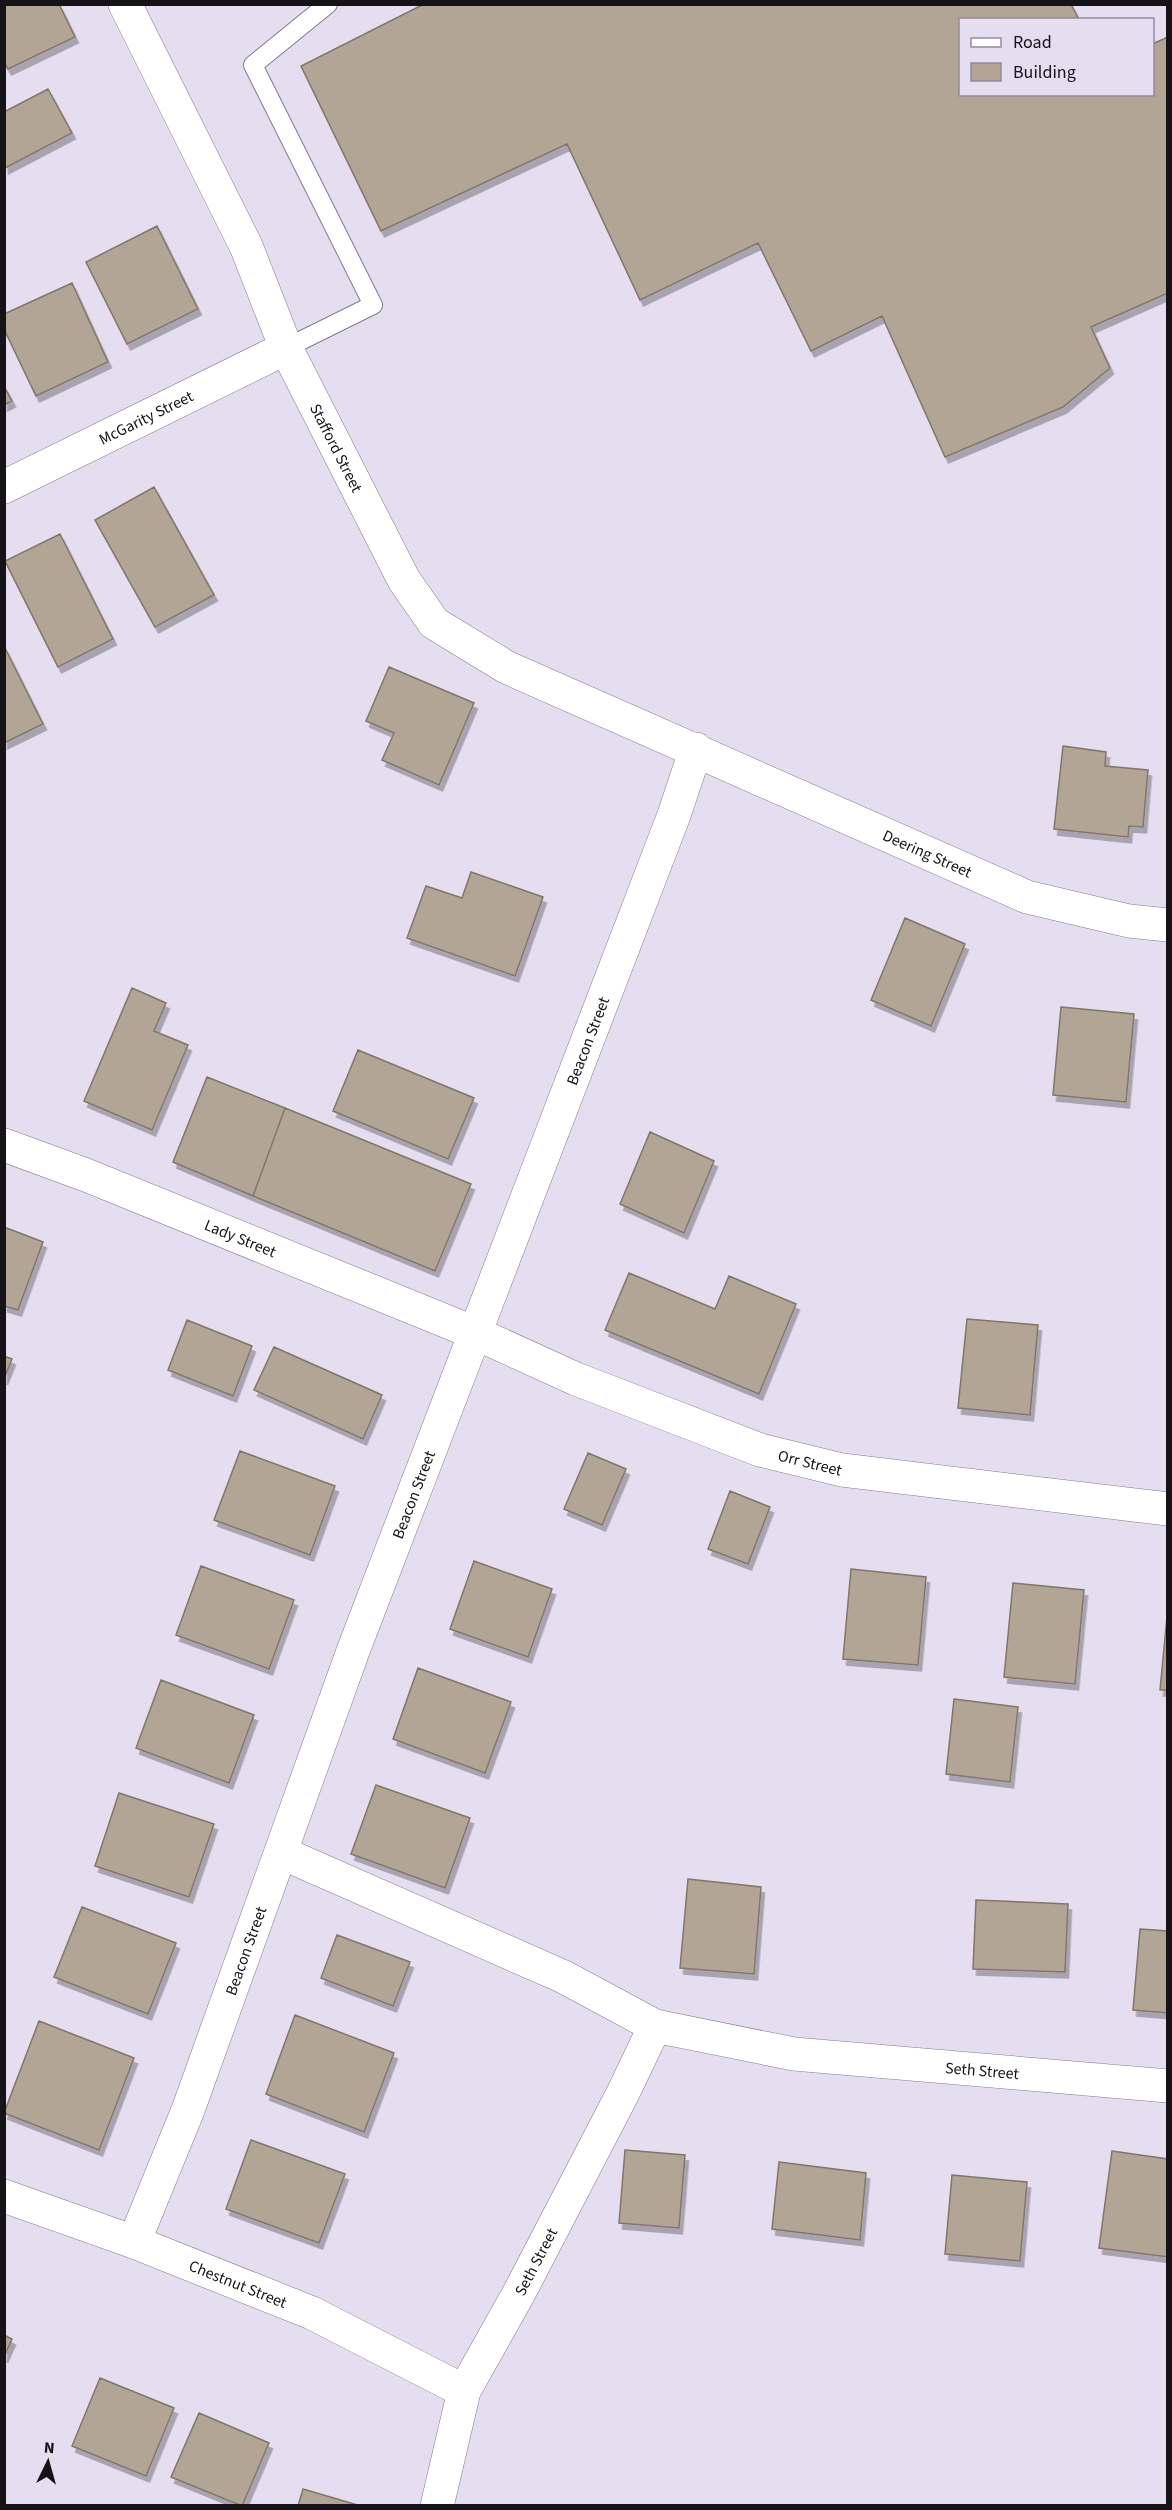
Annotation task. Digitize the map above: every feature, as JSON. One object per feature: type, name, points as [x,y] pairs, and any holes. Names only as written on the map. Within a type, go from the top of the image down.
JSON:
[{"type":"street","name":"Stafford Street","points":[[125,4],[246,246],[286,348],[404,580],[434,623],[506,668],[696,749]]},
{"type":"street","name":"McGarity Street","points":[[4,487],[286,348]]},
{"type":"street","name":"Deering Street","points":[[696,749],[1028,897],[1129,921],[1167,925]]},
{"type":"street","name":"Beacon Street","points":[[134,2242],[188,2110],[353,1651],[670,826],[696,749]]},
{"type":"street","name":"Lady Street","points":[[4,1145],[86,1175],[475,1333]]},
{"type":"street","name":"Orr Street","points":[[475,1333],[576,1378],[760,1450],[842,1470],[1167,1509]]},
{"type":"street","name":"Seth Street","points":[[282,1853],[564,1977],[655,2026],[794,2054],[1167,2086]]},
{"type":"street","name":"Seth Street","points":[[437,2505],[464,2391],[623,2093],[655,2026]]},
{"type":"street","name":"Chestnut Street","points":[[4,2196],[134,2242],[312,2313],[464,2391]]},
{"type":"lane","points":[[286,348],[373,305],[253,65],[328,4]]},
{"type":"building","points":[[4,4],[59,4],[75,37],[8,69],[4,62]]},
{"type":"building","points":[[424,4],[1071,4],[1078,18],[959,18],[959,96],[1154,96],[1154,43],[1168,37],[1168,293],[1091,327],[1110,368],[1063,407],[945,457],[882,316],[811,351],[758,243],[640,300],[567,144],[381,231],[301,66]]},
{"type":"building","points":[[48,89],[72,133],[5,168],[4,112]]},
{"type":"building","points":[[157,226],[198,309],[127,344],[86,262]]},
{"type":"building","points":[[72,283],[108,362],[36,396],[4,329],[4,314]]},
{"type":"building","points":[[4,386],[12,401],[4,405]]},
{"type":"building","points":[[154,487],[214,595],[155,627],[95,520]]},
{"type":"building","points":[[60,534],[113,639],[58,667],[5,561]]},
{"type":"building","points":[[4,646],[43,724],[4,743]]},
{"type":"building","points":[[389,667],[474,703],[439,785],[382,760],[394,733],[366,721]]},
{"type":"building","points":[[1063,746],[1106,752],[1105,766],[1148,770],[1143,827],[1129,826],[1128,837],[1054,829]]},
{"type":"building","points":[[471,872],[543,897],[515,976],[407,938],[426,886],[462,898]]},
{"type":"building","points":[[905,918],[965,944],[931,1026],[871,1000]]},
{"type":"building","points":[[132,988],[166,1003],[154,1031],[188,1045],[152,1130],[84,1101]]},
{"type":"building","points":[[1061,1007],[1134,1014],[1126,1102],[1053,1095]]},
{"type":"building","points":[[358,1050],[474,1098],[448,1159],[333,1111]]},
{"type":"building","points":[[207,1077],[285,1108],[253,1196],[173,1162]]},
{"type":"building","points":[[285,1108],[471,1184],[435,1271],[253,1196]]},
{"type":"building","points":[[650,1132],[714,1161],[684,1233],[620,1204]]},
{"type":"building","points":[[4,1227],[43,1242],[18,1310],[4,1306]]},
{"type":"building","points":[[629,1273],[715,1309],[729,1276],[796,1304],[759,1394],[605,1330]]},
{"type":"building","points":[[967,1319],[1038,1325],[1030,1415],[958,1408]]},
{"type":"building","points":[[187,1320],[252,1346],[233,1396],[168,1370]]},
{"type":"building","points":[[274,1347],[382,1395],[363,1439],[254,1390]]},
{"type":"building","points":[[4,1356],[12,1359],[4,1379]]},
{"type":"building","points":[[240,1451],[335,1486],[310,1555],[214,1520]]},
{"type":"building","points":[[588,1453],[626,1469],[602,1525],[564,1509]]},
{"type":"building","points":[[730,1491],[770,1507],[748,1564],[708,1549]]},
{"type":"building","points":[[474,1561],[552,1589],[528,1657],[450,1629]]},
{"type":"building","points":[[201,1566],[294,1600],[269,1669],[176,1635]]},
{"type":"building","points":[[851,1569],[926,1577],[918,1665],[843,1659]]},
{"type":"building","points":[[1013,1583],[1084,1590],[1075,1684],[1004,1677]]},
{"type":"building","points":[[1168,1606],[1168,1690],[1160,1690]]},
{"type":"building","points":[[418,1668],[511,1702],[485,1773],[393,1739]]},
{"type":"building","points":[[161,1680],[254,1715],[229,1783],[136,1748]]},
{"type":"building","points":[[954,1699],[1018,1707],[1010,1782],[946,1774]]},
{"type":"building","points":[[376,1785],[470,1818],[445,1888],[351,1854]]},
{"type":"building","points":[[119,1793],[214,1824],[189,1897],[95,1866]]},
{"type":"building","points":[[688,1879],[761,1887],[754,1974],[680,1968]]},
{"type":"building","points":[[976,1900],[1068,1904],[1065,1972],[973,1969]]},
{"type":"building","points":[[82,1907],[176,1943],[148,2014],[54,1977]]},
{"type":"building","points":[[1140,1929],[1168,1931],[1168,2013],[1133,2010]]},
{"type":"building","points":[[337,1935],[410,1962],[393,2006],[321,1978]]},
{"type":"building","points":[[295,2015],[394,2053],[364,2132],[266,2094]]},
{"type":"building","points":[[39,2021],[134,2058],[99,2150],[4,2113]]},
{"type":"building","points":[[251,2140],[345,2174],[319,2243],[226,2209]]},
{"type":"building","points":[[625,2150],[685,2155],[679,2228],[619,2223]]},
{"type":"building","points":[[1112,2151],[1168,2159],[1168,2257],[1099,2248]]},
{"type":"building","points":[[779,2162],[866,2173],[860,2240],[772,2229]]},
{"type":"building","points":[[952,2175],[1027,2182],[1020,2261],[945,2254]]},
{"type":"building","points":[[4,2335],[12,2339],[4,2357]]},
{"type":"building","points":[[100,2378],[174,2408],[146,2476],[72,2446]]},
{"type":"building","points":[[199,2413],[269,2443],[242,2506],[171,2477]]},
{"type":"building","points":[[303,2489],[361,2506],[298,2506]]}]
